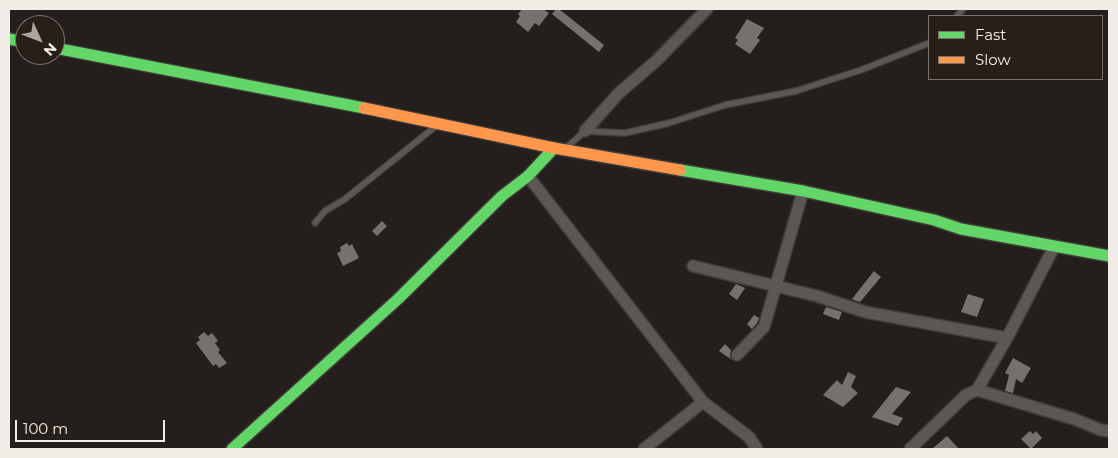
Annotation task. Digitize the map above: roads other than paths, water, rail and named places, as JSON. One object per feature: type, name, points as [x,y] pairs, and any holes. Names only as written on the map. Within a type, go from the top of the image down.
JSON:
[{"type":"main road","points":[[65,50],[560,148],[803,191],[898,214],[934,220],[961,229],[1109,256]]},
{"type":"main road","points":[[232,449],[398,299],[502,196],[560,148]]},
{"type":"street","points":[[586,130],[619,93],[656,61],[707,9]]},
{"type":"street","points":[[528,176],[702,402],[749,437],[757,449]]},
{"type":"street","points":[[737,355],[764,327],[803,191]]},
{"type":"street","points":[[910,449],[966,395],[977,390],[1007,338],[1054,247]]},
{"type":"street","points":[[693,266],[777,285],[865,312],[1007,338]]},
{"type":"street","points":[[977,390],[1109,431]]},
{"type":"street","points":[[644,449],[702,402]]},
{"type":"lane","points":[[560,148],[586,130],[625,133],[669,123],[725,105],[796,91],[861,70],[928,43]]},
{"type":"lane","points":[[315,223],[325,211],[345,198],[439,124]]}]
